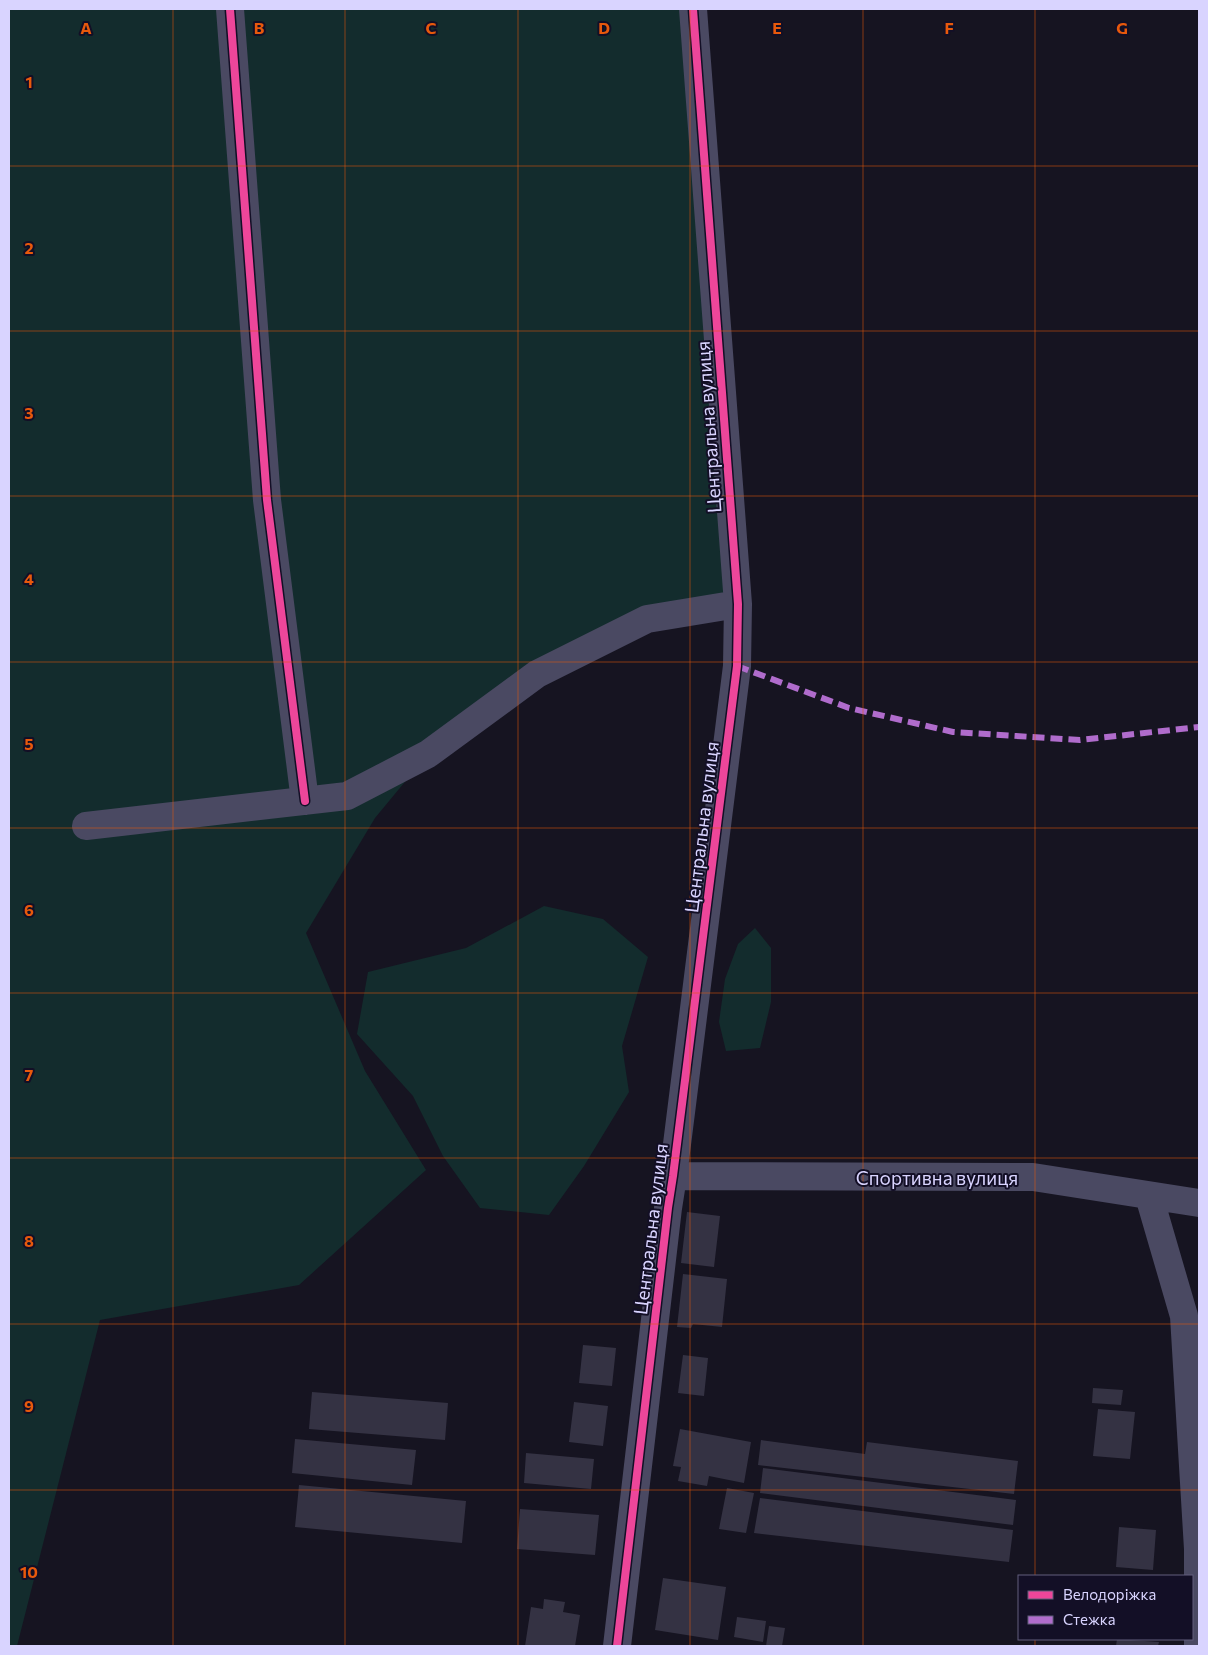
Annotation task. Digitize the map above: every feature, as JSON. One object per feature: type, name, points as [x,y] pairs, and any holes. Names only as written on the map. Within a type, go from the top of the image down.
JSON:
[{"type":"street","points":[[230,9],[267,500],[305,800]]},
{"type":"street","name":"Центральна вулиця","points":[[617,1646],[668,1208],[737,666],[738,604],[693,9]]},
{"type":"street","points":[[86,826],[347,796],[428,754],[537,674],[647,618],[738,604]]},
{"type":"street","name":"Спортивна вулиця","points":[[673,1176],[1033,1178],[1199,1203]]},
{"type":"street","points":[[1149,1196],[1184,1316],[1198,1549],[1198,1646]]},
{"type":"green space","points":[[9,9],[693,9],[738,604],[647,619],[428,754],[375,818],[306,933],[365,1071],[426,1170],[299,1285],[100,1320],[17,1646],[9,1646]]},
{"type":"green space","points":[[544,906],[603,919],[648,957],[622,1046],[629,1092],[584,1166],[549,1215],[480,1208],[443,1156],[413,1096],[357,1034],[368,972],[466,948]]},
{"type":"green space","points":[[755,928],[771,948],[771,1002],[760,1048],[726,1051],[719,1022],[725,979],[738,944]]},
{"type":"building","points":[[687,1212],[720,1216],[714,1267],[681,1263]]},
{"type":"building","points":[[683,1274],[727,1279],[722,1327],[693,1324],[691,1328],[677,1327]]},
{"type":"building","points":[[583,1345],[616,1348],[612,1386],[579,1383]]},
{"type":"building","points":[[683,1355],[708,1358],[704,1396],[678,1393]]},
{"type":"building","points":[[1093,1388],[1123,1390],[1121,1405],[1092,1403]]},
{"type":"building","points":[[312,1392],[448,1403],[445,1440],[309,1429]]},
{"type":"building","points":[[574,1402],[608,1406],[603,1446],[569,1442]]},
{"type":"building","points":[[1098,1409],[1135,1412],[1130,1459],[1093,1456]]},
{"type":"building","points":[[680,1429],[751,1442],[744,1483],[709,1476],[707,1486],[678,1481],[681,1467],[673,1466]]},
{"type":"building","points":[[295,1439],[416,1450],[412,1485],[292,1473]]},
{"type":"building","points":[[761,1440],[865,1454],[867,1442],[1018,1461],[1014,1494],[758,1465]]},
{"type":"building","points":[[526,1453],[594,1459],[591,1489],[524,1483]]},
{"type":"building","points":[[763,1468],[1016,1500],[1013,1525],[760,1493]]},
{"type":"building","points":[[299,1485],[466,1501],[462,1543],[295,1527]]},
{"type":"building","points":[[727,1488],[754,1493],[746,1533],[719,1529]]},
{"type":"building","points":[[760,1498],[1013,1530],[1009,1562],[754,1533]]},
{"type":"building","points":[[520,1509],[599,1515],[595,1555],[517,1549]]},
{"type":"building","points":[[1119,1527],[1156,1530],[1153,1570],[1116,1567]]},
{"type":"building","points":[[663,1578],[726,1587],[718,1640],[655,1630]]},
{"type":"building","points":[[544,1599],[565,1602],[563,1612],[580,1615],[575,1646],[525,1646],[531,1607],[543,1609]]},
{"type":"building","points":[[737,1617],[766,1621],[763,1642],[734,1637]]},
{"type":"building","points":[[769,1626],[785,1628],[782,1646],[766,1646]]},
{"type":"building","points":[[1117,1640],[1159,1642],[1158,1646],[1116,1646]]},
{"type":"marked path","points":[[737,666],[849,708],[953,732],[1080,740],[1199,727]]},
{"type":"cycle path","points":[[230,9],[267,500],[305,801]]},
{"type":"cycle path","points":[[617,1646],[668,1208],[737,666],[738,604],[693,9]]}]
